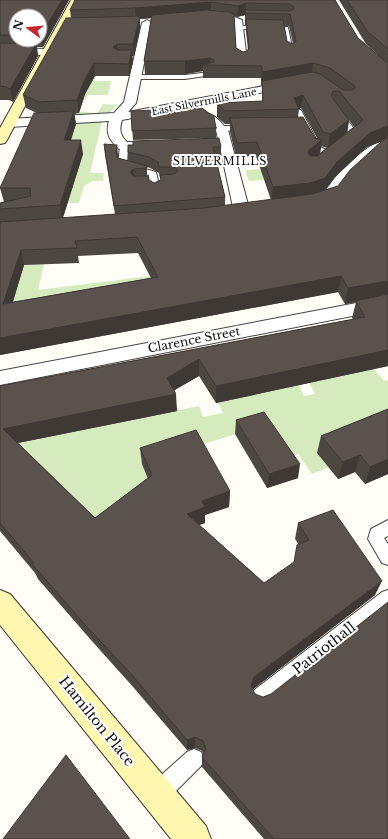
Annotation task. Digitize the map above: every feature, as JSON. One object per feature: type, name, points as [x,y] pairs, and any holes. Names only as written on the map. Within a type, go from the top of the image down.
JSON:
[{"type":"main road","points":[[0,139],[63,25],[74,0]]},
{"type":"main road","name":"Hamilton Place","points":[[0,603],[158,794],[193,839]]},
{"type":"street","points":[[198,19],[238,24],[242,60]]},
{"type":"street","points":[[147,23],[136,59],[136,77],[130,103],[117,117],[113,125],[114,134],[119,142],[124,146],[225,143]]},
{"type":"street","points":[[63,25],[76,25]]},
{"type":"street","points":[[0,51],[48,52]]},
{"type":"street","name":"East Silvermills Lane","points":[[9,123],[130,116],[303,82]]},
{"type":"street","points":[[222,129],[241,212]]},
{"type":"street","points":[[303,204],[318,202],[329,196],[341,181],[373,151],[388,143]]},
{"type":"street","name":"Clarence Street","points":[[0,378],[388,303]]},
{"type":"lane","points":[[238,24],[245,18]]},
{"type":"lane","points":[[238,24],[286,28],[290,53]]},
{"type":"lane","points":[[136,77],[185,77],[210,74]]},
{"type":"lane","points":[[299,114],[302,126],[317,150],[326,155],[354,134],[334,108]]},
{"type":"lane","points":[[206,115],[218,123],[222,129],[259,128]]},
{"type":"lane","points":[[304,143],[313,142]]},
{"type":"lane","points":[[124,146],[122,165],[128,168],[150,172],[152,174],[154,186]]},
{"type":"lane","points":[[144,182],[154,186],[166,181]]},
{"type":"lane","points":[[388,526],[377,534],[376,539],[388,558]]},
{"type":"lane","name":"Patriothall","points":[[260,698],[388,598]]},
{"type":"lane","points":[[158,794],[194,759]]},
{"type":"green space","points":[[89,81],[111,81],[108,95],[88,95],[81,105]]},
{"type":"green space","points":[[103,104],[117,105],[109,114],[67,118],[72,111],[97,113]]},
{"type":"green space","points":[[102,121],[90,173],[104,173],[103,181],[93,181],[84,186],[79,203],[53,203],[58,187],[73,187],[76,177],[17,172],[73,134],[77,122]]},
{"type":"green space","points":[[263,169],[264,180],[249,181],[245,170]]},
{"type":"green space","points":[[20,253],[44,264],[38,290],[150,276],[158,293],[7,320],[15,295]]},
{"type":"green space","points":[[374,369],[384,381],[388,380],[388,425],[317,453],[329,467],[312,474],[298,454],[285,459],[262,426],[142,463],[153,491],[98,534],[0,447],[199,406],[203,417],[223,413],[218,402],[299,385],[304,396],[315,394],[309,383]]},
{"type":"building","points":[[0,0],[62,0],[48,23],[48,8],[8,8],[8,35],[0,35]]},
{"type":"building","points":[[75,0],[335,0],[358,38],[388,63],[388,126],[370,133],[337,162],[325,178],[310,183],[273,187],[257,142],[237,143],[230,118],[303,117],[315,138],[322,140],[309,150],[308,153],[310,156],[317,156],[362,121],[362,119],[339,91],[333,91],[331,96],[349,120],[330,134],[323,132],[303,95],[294,98],[299,109],[225,111],[217,103],[263,101],[262,81],[312,72],[320,74],[343,90],[352,90],[355,86],[330,68],[313,63],[262,72],[262,66],[203,65],[214,62],[214,60],[210,58],[185,61],[144,61],[152,15],[207,10],[234,14],[236,48],[243,52],[247,51],[249,48],[246,19],[283,20],[287,41],[292,44],[296,41],[290,14],[245,13],[245,10],[290,11],[294,9],[294,7],[290,4],[246,3],[238,6],[211,2],[135,8],[70,10]]},
{"type":"building","points":[[347,0],[388,0],[388,49],[368,32]]},
{"type":"building","points":[[140,16],[133,44],[117,44],[113,47],[117,50],[132,50],[129,64],[94,63],[84,81],[77,100],[39,102],[23,95],[66,18]]},
{"type":"building","points":[[0,43],[8,43],[8,48],[34,48],[10,89],[0,86]]},
{"type":"building","points":[[202,108],[214,117],[216,128],[132,131],[131,111]]},
{"type":"building","points":[[74,111],[64,140],[81,140],[60,205],[0,209],[0,203],[31,196],[30,188],[0,188],[34,113]]},
{"type":"building","points":[[388,137],[388,281],[348,288],[341,276],[0,338],[0,222],[204,208],[312,194],[338,186],[350,170]],"holes":[[[137,237],[158,277],[3,304],[21,250],[77,248],[75,241]]]},
{"type":"building","points":[[219,138],[221,147],[213,147],[225,197],[114,206],[104,144],[117,145],[116,154],[118,158],[147,166],[147,168],[133,169],[130,172],[133,176],[148,176],[149,180],[154,183],[161,180],[160,175],[175,174],[178,170],[175,167],[159,167],[158,162],[149,157],[128,152],[128,145],[133,145],[133,141]]},
{"type":"building","points":[[388,294],[388,350],[216,386],[199,359],[167,378],[176,394],[3,429],[95,518],[152,475],[140,448],[196,430],[230,491],[202,501],[205,507],[187,514],[264,583],[294,562],[297,545],[309,540],[298,523],[333,510],[382,581],[254,677],[251,686],[255,694],[263,697],[271,694],[388,602],[388,839],[274,839],[202,757],[206,749],[203,741],[195,737],[187,740],[132,675],[87,627],[32,564],[34,563],[0,523],[0,386],[365,317],[356,301]]},
{"type":"building","points":[[388,409],[388,459],[370,467],[360,455],[343,462],[321,436]]},
{"type":"building","points":[[264,412],[300,464],[269,474],[236,420]]},
{"type":"building","points":[[66,755],[130,839],[3,839]]},
{"type":"district","name":"SILVERMILLS","points":[[220,161]]}]
